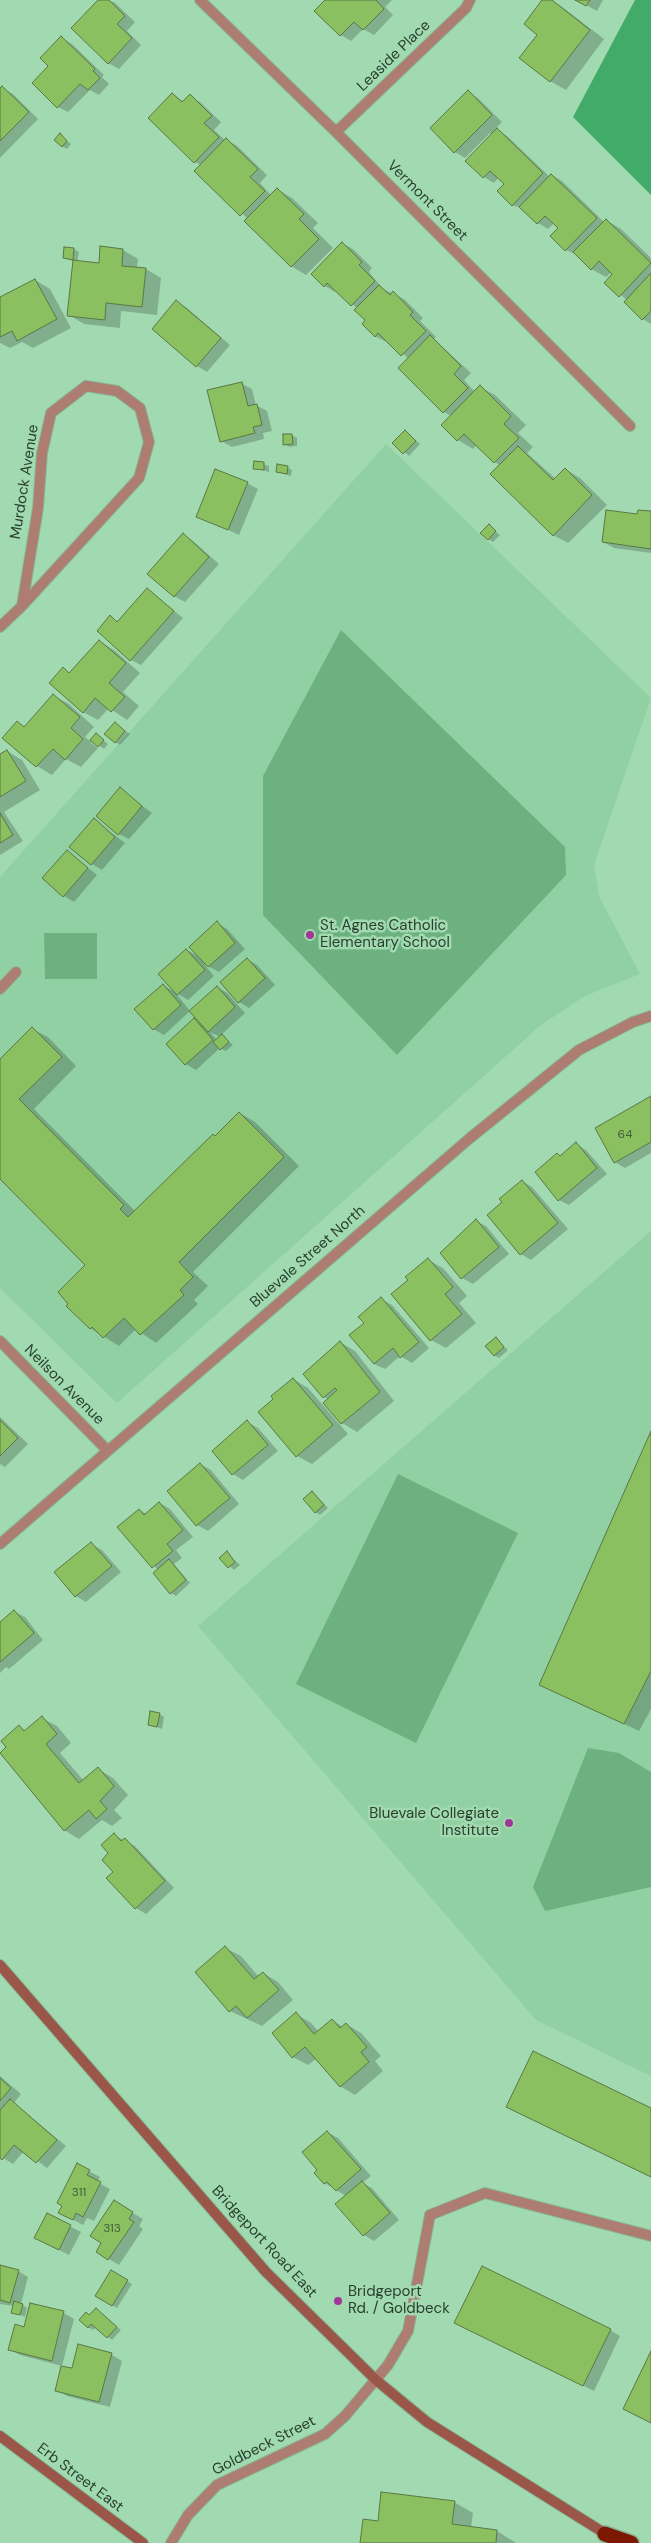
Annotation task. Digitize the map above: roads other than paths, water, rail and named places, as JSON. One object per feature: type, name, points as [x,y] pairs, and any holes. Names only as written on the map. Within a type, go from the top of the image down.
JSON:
[{"type":"highway","points":[[605,2534],[631,2543]]},
{"type":"main road","name":"Bridgeport Road East","points":[[0,1965],[266,2272],[376,2380],[426,2422],[622,2543]]},
{"type":"main road","name":"Erb Street East","points":[[0,2436],[143,2543]]},
{"type":"street","name":"Vermont Street","points":[[200,0],[336,132],[630,426]]},
{"type":"street","name":"Leaside Place","points":[[336,132],[466,8],[470,0]]},
{"type":"street","name":"Murdock Avenue","points":[[0,627],[22,606],[139,478],[149,442],[140,408],[116,391],[86,386],[51,413],[42,453],[38,508],[22,606]]},
{"type":"street","points":[[0,989],[16,972]]},
{"type":"street","name":"Bluevale Street North","points":[[0,1544],[470,1138],[578,1050],[633,1022],[651,1016]]},
{"type":"street","name":"Neilson Avenue","points":[[0,1342],[107,1450]]},
{"type":"street","name":"Goldbeck Street","points":[[171,2543],[188,2515],[218,2485],[324,2434],[345,2416],[388,2365],[408,2331],[430,2215],[485,2193],[651,2236]]},
{"type":"place","name":"St. Agnes Catholic Elementary School","points":[[310,935]]},
{"type":"place","name":"Bluevale Collegiate Institute","points":[[509,1823]]},
{"type":"place","name":"Bridgeport Rd. / Goldbeck","points":[[338,2301]]}]
